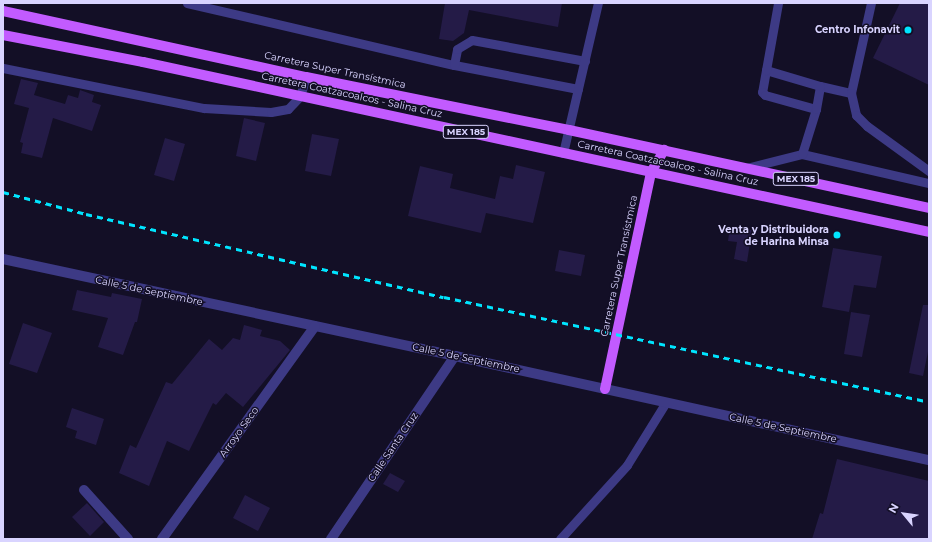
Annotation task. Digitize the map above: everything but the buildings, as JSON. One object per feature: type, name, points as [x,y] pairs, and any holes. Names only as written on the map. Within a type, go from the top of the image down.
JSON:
[{"type":"main road","name":"Carretera Super Transístmica","points":[[3,11],[306,77],[664,150],[929,208]]},
{"type":"main road","name":"Carretera Coatzacoalcos - Salina Cruz","points":[[3,35],[143,62],[929,232]]},
{"type":"main road","name":"Carretera Super Transístmica","points":[[605,389],[651,172],[664,150]]},
{"type":"street","name":"Calle 5 de Septiembre","points":[[3,260],[455,356],[929,460]]},
{"type":"street","name":"Arroyo Seco","points":[[162,539],[316,326]]},
{"type":"street","name":"Calle Santa Cruz","points":[[331,539],[455,356]]},
{"type":"street","points":[[84,490],[128,539]]},
{"type":"lane","points":[[187,3],[454,65],[578,89]]},
{"type":"lane","points":[[563,153],[598,3]]},
{"type":"lane","points":[[778,3],[762,92],[764,95],[816,109]]},
{"type":"lane","points":[[871,3],[851,93],[856,115],[867,126],[929,171]]},
{"type":"lane","points":[[454,65],[457,49],[472,40],[585,61]]},
{"type":"lane","points":[[3,68],[204,108],[271,112],[288,108],[300,96],[306,77]]},
{"type":"lane","points":[[766,70],[820,86],[851,93]]},
{"type":"lane","points":[[802,154],[816,109],[820,86]]},
{"type":"lane","points":[[746,168],[802,154],[929,183]]},
{"type":"lane","points":[[560,539],[627,465],[666,402]]},
{"type":"railway","points":[[3,192],[86,214],[444,297],[929,402]]},
{"type":"place","name":"Centro Infonavit","points":[[908,30]]},
{"type":"place","name":"Venta y Distribuidora de Harina Minsa","points":[[837,235]]}]
